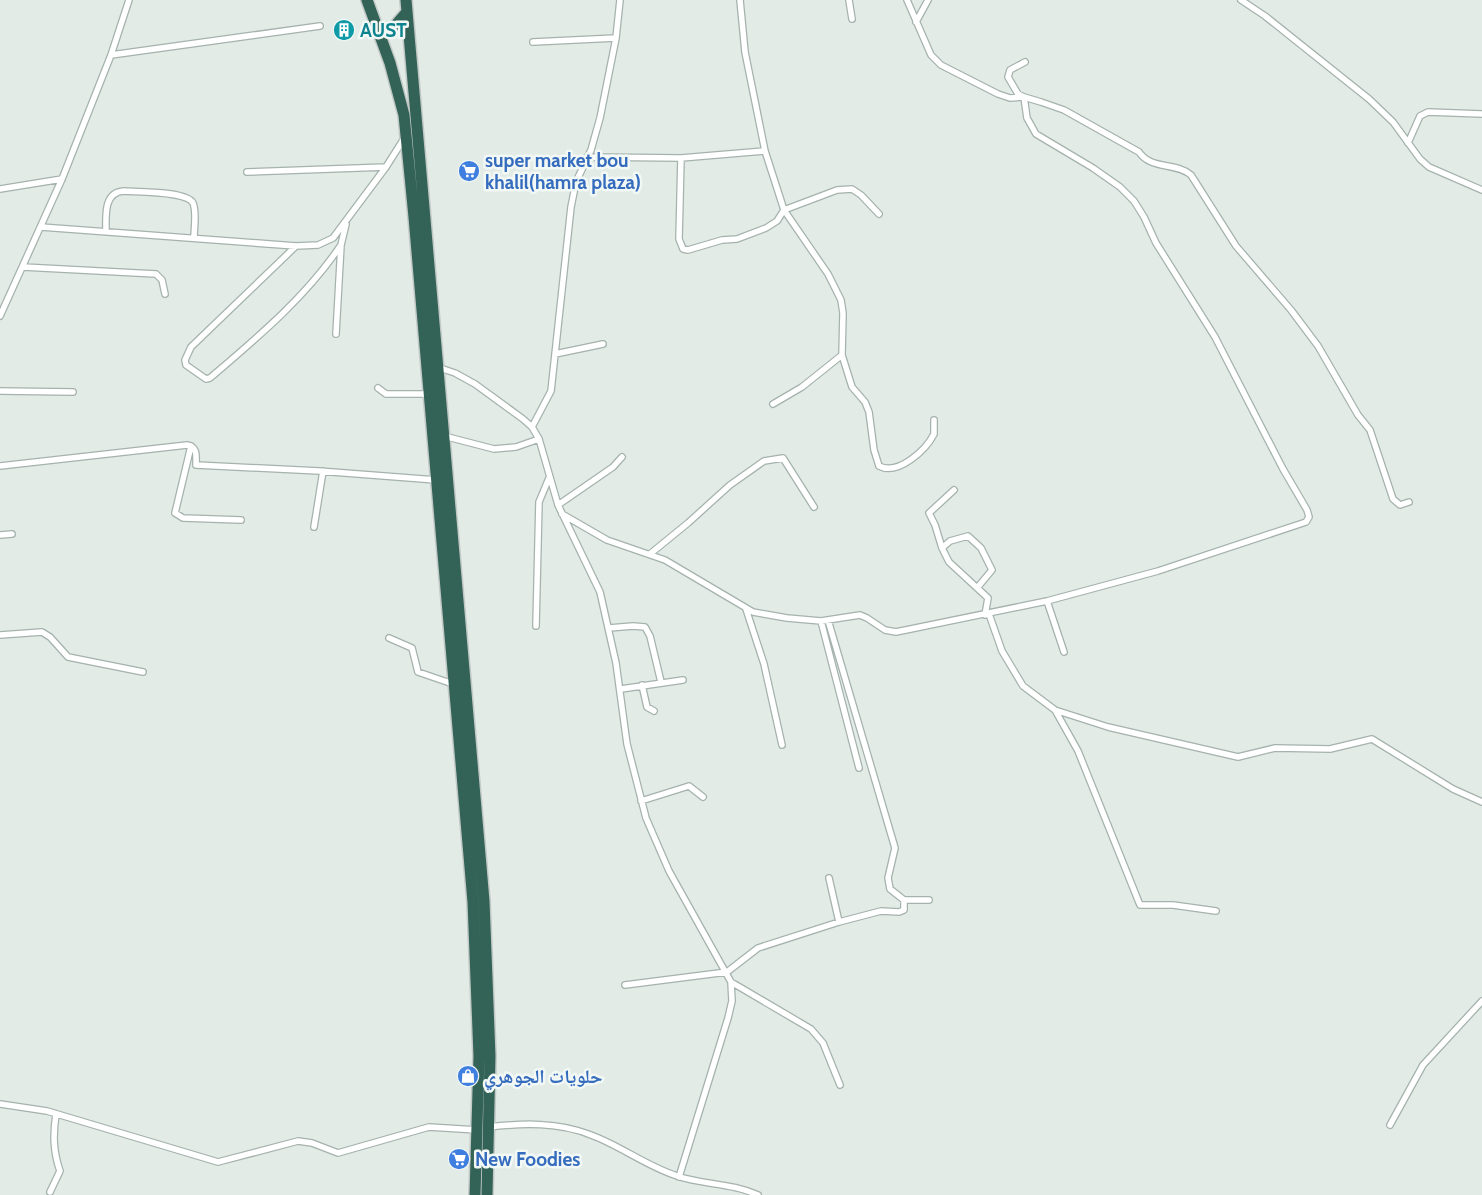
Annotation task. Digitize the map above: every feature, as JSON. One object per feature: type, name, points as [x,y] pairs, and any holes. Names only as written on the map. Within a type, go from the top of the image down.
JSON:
[{"type":"highway","points":[[367,0],[378,26],[404,115],[406,136],[473,902],[478,1050],[475,1195]]},
{"type":"highway","points":[[378,26],[384,29],[393,28],[408,4]]},
{"type":"highway","points":[[408,4],[437,367],[484,902],[488,977],[489,1126],[487,1195]]},
{"type":"highway","points":[[476,1167],[488,1167]]},
{"type":"street","points":[[0,316],[62,179],[112,55],[129,0]]},
{"type":"street","points":[[532,428],[551,391],[571,207],[576,182],[587,157],[600,118],[616,38],[620,0]]},
{"type":"street","points":[[740,0],[745,52],[765,151],[784,210],[828,274],[841,300],[844,313],[842,355],[852,387],[865,402],[869,412],[874,450],[879,466],[894,468],[919,452],[934,434],[934,420]]},
{"type":"street","points":[[849,0],[852,19]]},
{"type":"street","points":[[907,0],[931,55],[941,65],[998,94],[1010,98],[1024,97]]},
{"type":"street","points":[[916,22],[928,0]]},
{"type":"street","points":[[1241,0],[1265,16],[1369,99],[1393,122],[1420,159],[1429,167],[1482,190]]},
{"type":"street","points":[[112,55],[320,26]]},
{"type":"street","points":[[532,42],[616,38]]},
{"type":"street","points":[[1025,62],[1010,70],[1008,77],[1018,94],[1064,110],[1139,152],[1144,158],[1186,171],[1196,179],[1236,246],[1291,310],[1318,346],[1358,415],[1370,430],[1393,499],[1400,505],[1409,502]]},
{"type":"street","points":[[562,514],[607,540],[650,554],[672,564],[746,609],[768,616],[824,621],[860,616],[867,618],[885,630],[896,632],[987,615],[1158,571],[1300,526],[1308,520],[1309,514],[1283,469],[1215,337],[1156,244],[1134,200],[1120,187],[1093,168],[1036,134],[1027,118],[1024,97]]},
{"type":"street","points":[[1408,142],[1420,116],[1428,112],[1482,114]]},
{"type":"street","points":[[41,227],[296,246],[311,246],[324,243],[333,238],[347,221],[406,136]]},
{"type":"street","points":[[587,157],[680,158],[765,151]]},
{"type":"street","points":[[680,158],[679,239],[684,249],[693,250],[759,230],[777,221],[784,210],[836,190],[852,189],[861,195],[878,214]]},
{"type":"street","points":[[247,172],[386,167]]},
{"type":"street","points":[[0,189],[62,179]]},
{"type":"street","points":[[106,232],[108,202],[115,193],[124,191],[179,195],[189,198],[194,205],[194,238]]},
{"type":"street","points":[[336,334],[341,245],[347,221]]},
{"type":"street","points":[[296,246],[191,347],[184,360],[186,365],[206,379],[210,378],[297,300],[320,275],[341,245]]},
{"type":"street","points":[[23,267],[156,274],[162,280],[165,294]]},
{"type":"street","points":[[555,354],[603,344]]},
{"type":"street","points":[[772,404],[802,387],[842,355]]},
{"type":"street","points":[[437,367],[455,373],[475,384],[532,428],[539,439],[558,505],[600,592],[621,689],[627,744],[641,801],[669,871],[731,982],[732,1001],[728,1018],[679,1177]]},
{"type":"street","points":[[378,388],[386,394],[428,394]]},
{"type":"street","points":[[0,391],[73,392]]},
{"type":"street","points":[[444,436],[494,449],[516,447],[539,439]]},
{"type":"street","points":[[0,466],[190,446],[197,452],[196,465],[323,471],[436,480]]},
{"type":"street","points":[[190,446],[175,513],[183,518],[241,520]]},
{"type":"street","points":[[558,505],[613,467],[622,457]]},
{"type":"street","points":[[650,554],[730,485],[764,461],[784,458],[814,507]]},
{"type":"street","points":[[314,527],[323,471]]},
{"type":"street","points":[[536,626],[539,502],[549,478]]},
{"type":"street","points":[[954,490],[929,513],[942,548],[949,562],[988,598],[987,615],[1002,651],[1023,686],[1054,710],[1108,727],[1238,757],[1275,748],[1330,749],[1372,738],[1453,789],[1482,802]]},
{"type":"street","points":[[0,535],[12,534]]},
{"type":"street","points":[[942,548],[950,542],[968,536],[981,548],[992,570],[977,588]]},
{"type":"street","points":[[1047,601],[1064,652]]},
{"type":"street","points":[[746,609],[764,664],[782,745]]},
{"type":"street","points":[[824,621],[859,768]]},
{"type":"street","points":[[824,621],[895,848],[888,878],[890,889],[904,900],[930,900]]},
{"type":"street","points":[[609,628],[644,627],[650,636],[662,682]]},
{"type":"street","points":[[0,635],[42,632],[50,637],[68,657],[144,672]]},
{"type":"street","points":[[389,638],[412,648],[418,672],[453,684]]},
{"type":"street","points":[[621,689],[683,680]]},
{"type":"street","points":[[642,686],[647,708],[654,711]]},
{"type":"street","points":[[1054,710],[1078,750],[1140,905],[1180,905],[1216,911]]},
{"type":"street","points":[[641,801],[689,786],[703,797]]},
{"type":"street","points":[[829,878],[839,922]]},
{"type":"street","points":[[625,985],[727,972],[758,948],[839,922],[881,911],[899,912],[904,910],[904,900]]},
{"type":"street","points":[[731,982],[811,1029],[822,1043],[840,1084]]},
{"type":"street","points":[[1390,1125],[1423,1065],[1482,1001]]},
{"type":"street","points":[[0,1104],[30,1107],[218,1162],[298,1141],[312,1143],[338,1153],[429,1127],[477,1130]]},
{"type":"street","points":[[50,1192],[60,1170],[55,1157],[53,1136],[56,1114]]},
{"type":"street","points":[[489,1126],[534,1124],[578,1131],[591,1135],[642,1162],[679,1177],[711,1185],[742,1188],[758,1195]]},
{"type":"place","name":"AUST","points":[[344,30]]},
{"type":"place","name":"super market bou khalil(hamra plaza)","points":[[469,171]]},
{"type":"place","name":"حلويات الجوهري","points":[[468,1076]]},
{"type":"place","name":"New Foodies","points":[[459,1159]]}]
